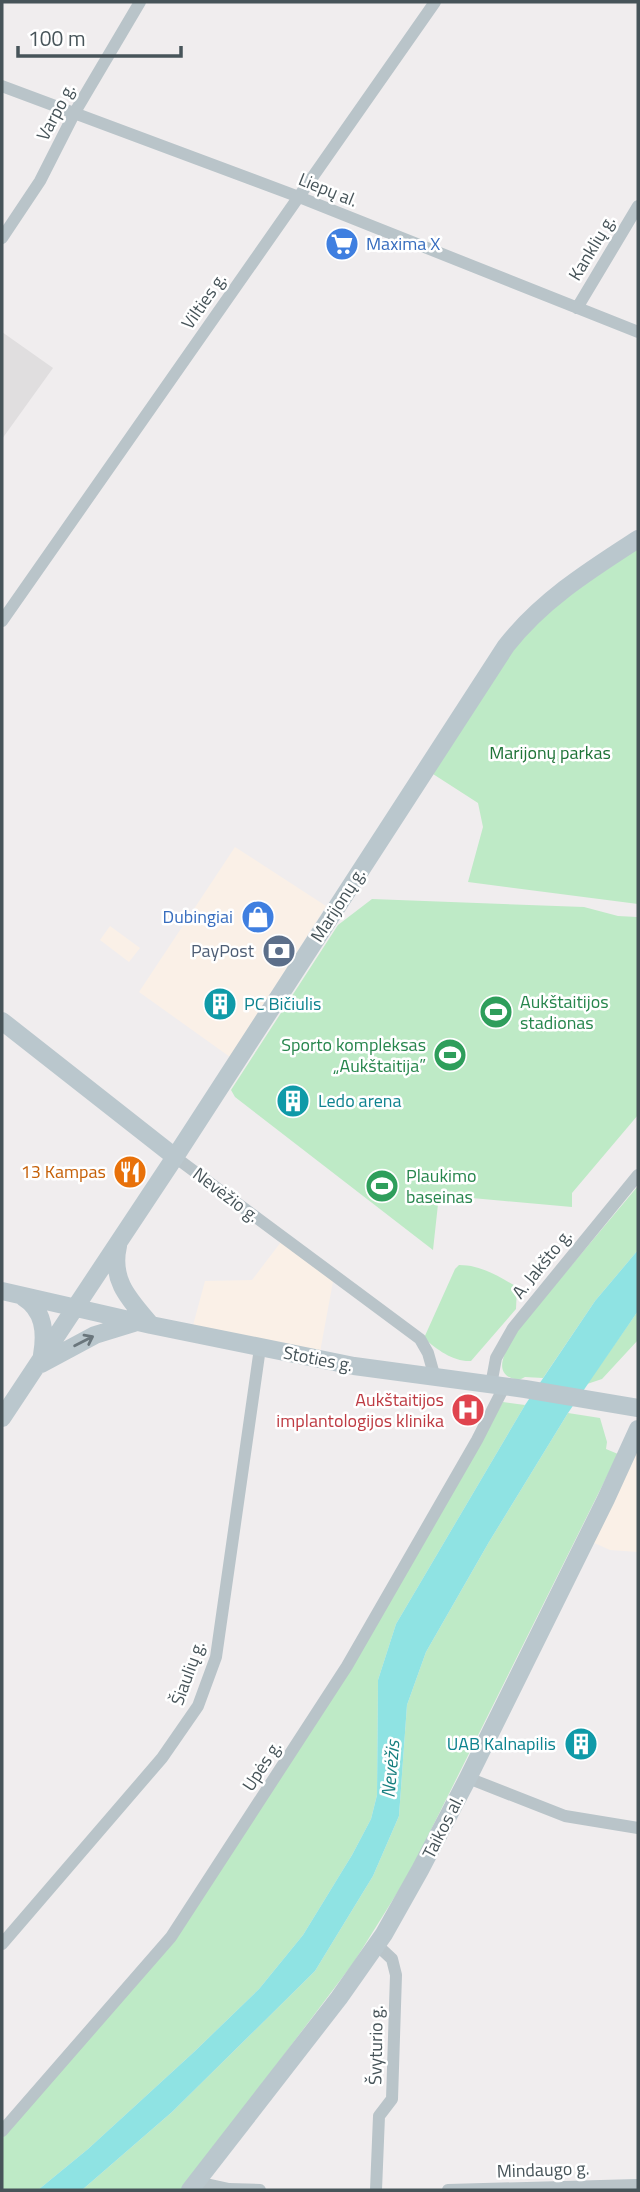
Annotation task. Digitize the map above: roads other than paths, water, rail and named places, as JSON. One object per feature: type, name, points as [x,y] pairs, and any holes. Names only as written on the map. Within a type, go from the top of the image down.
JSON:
[{"type":"main road","name":"Marijonų g.","points":[[2,1418],[506,646],[538,610],[578,578],[638,539]]},
{"type":"main road","name":"Nevėžio g.","points":[[2,1021],[174,1157]]},
{"type":"main road","points":[[39,1364],[95,1335],[144,1324],[120,1283],[115,1259],[118,1243]]},
{"type":"main road","name":"Stoties g.","points":[[2,1291],[144,1324],[354,1366],[525,1389],[638,1408]]},
{"type":"main road","points":[[20,1295],[33,1304],[42,1321],[44,1340],[39,1364]]},
{"type":"main road","name":"Taikos al.","points":[[194,2186],[377,1945],[468,1778],[638,1430]]},
{"type":"street","name":"Varpo g.","points":[[2,238],[40,181],[75,112],[140,2]]},
{"type":"street","name":"Vilties g.","points":[[2,621],[435,2]]},
{"type":"street","name":"Liepų al.","points":[[2,86],[299,197],[638,332]]},
{"type":"street","name":"Kanklių g.","points":[[577,308],[638,206]]},
{"type":"street","name":"Nevėžio g.","points":[[174,1157],[420,1339],[428,1353],[435,1378]]},
{"type":"street","name":"A. Jakšto g.","points":[[497,1386],[496,1358],[507,1337],[638,1175]]},
{"type":"street","name":"Šiaulių g.","points":[[2,1944],[162,1758],[198,1706],[216,1657],[260,1348]]},
{"type":"street","name":"Upės g.","points":[[2,2131],[171,1937],[347,1666],[477,1440],[497,1386]]},
{"type":"street","points":[[468,1778],[565,1816],[638,1828]]},
{"type":"street","name":"Švyturio g.","points":[[376,2190],[379,2116],[392,2099],[396,1975],[392,1959],[377,1945]]},
{"type":"street","name":"Mindaugo g.","points":[[448,2190],[638,2185]]},
{"type":"street","points":[[194,2186],[260,2190]]},
{"type":"water","name":"Nevėžis","points":[[638,1250],[638,1311],[568,1413],[426,1652],[407,1705],[399,1816],[373,1876],[315,1971],[172,2112],[82,2190],[38,2190],[88,2149],[195,2051],[259,1989],[303,1935],[371,1819],[377,1795],[378,1680],[396,1624],[525,1405],[595,1301]]},
{"type":"place","name":"Maxima X","points":[[342,244]]},
{"type":"place","name":"Dubingiai","points":[[258,917]]},
{"type":"place","name":"PayPost","points":[[279,951]]},
{"type":"place","name":"PC Bičiulis","points":[[220,1004]]},
{"type":"place","name":"Aukštaitijos stadionas","points":[[496,1012]]},
{"type":"place","name":"Sporto kompleksas „Aukštaitija”","points":[[450,1055]]},
{"type":"place","name":"Ledo arena","points":[[293,1101]]},
{"type":"place","name":"13 Kampas","points":[[130,1172]]},
{"type":"place","name":"Plaukimo baseinas","points":[[382,1186]]},
{"type":"place","name":"Aukštaitijos implantologijos klinika","points":[[468,1410]]},
{"type":"place","name":"UAB Kalnapilis","points":[[581,1744]]},
{"type":"park label","name":"Marijonų parkas","points":[[550,753]]}]
